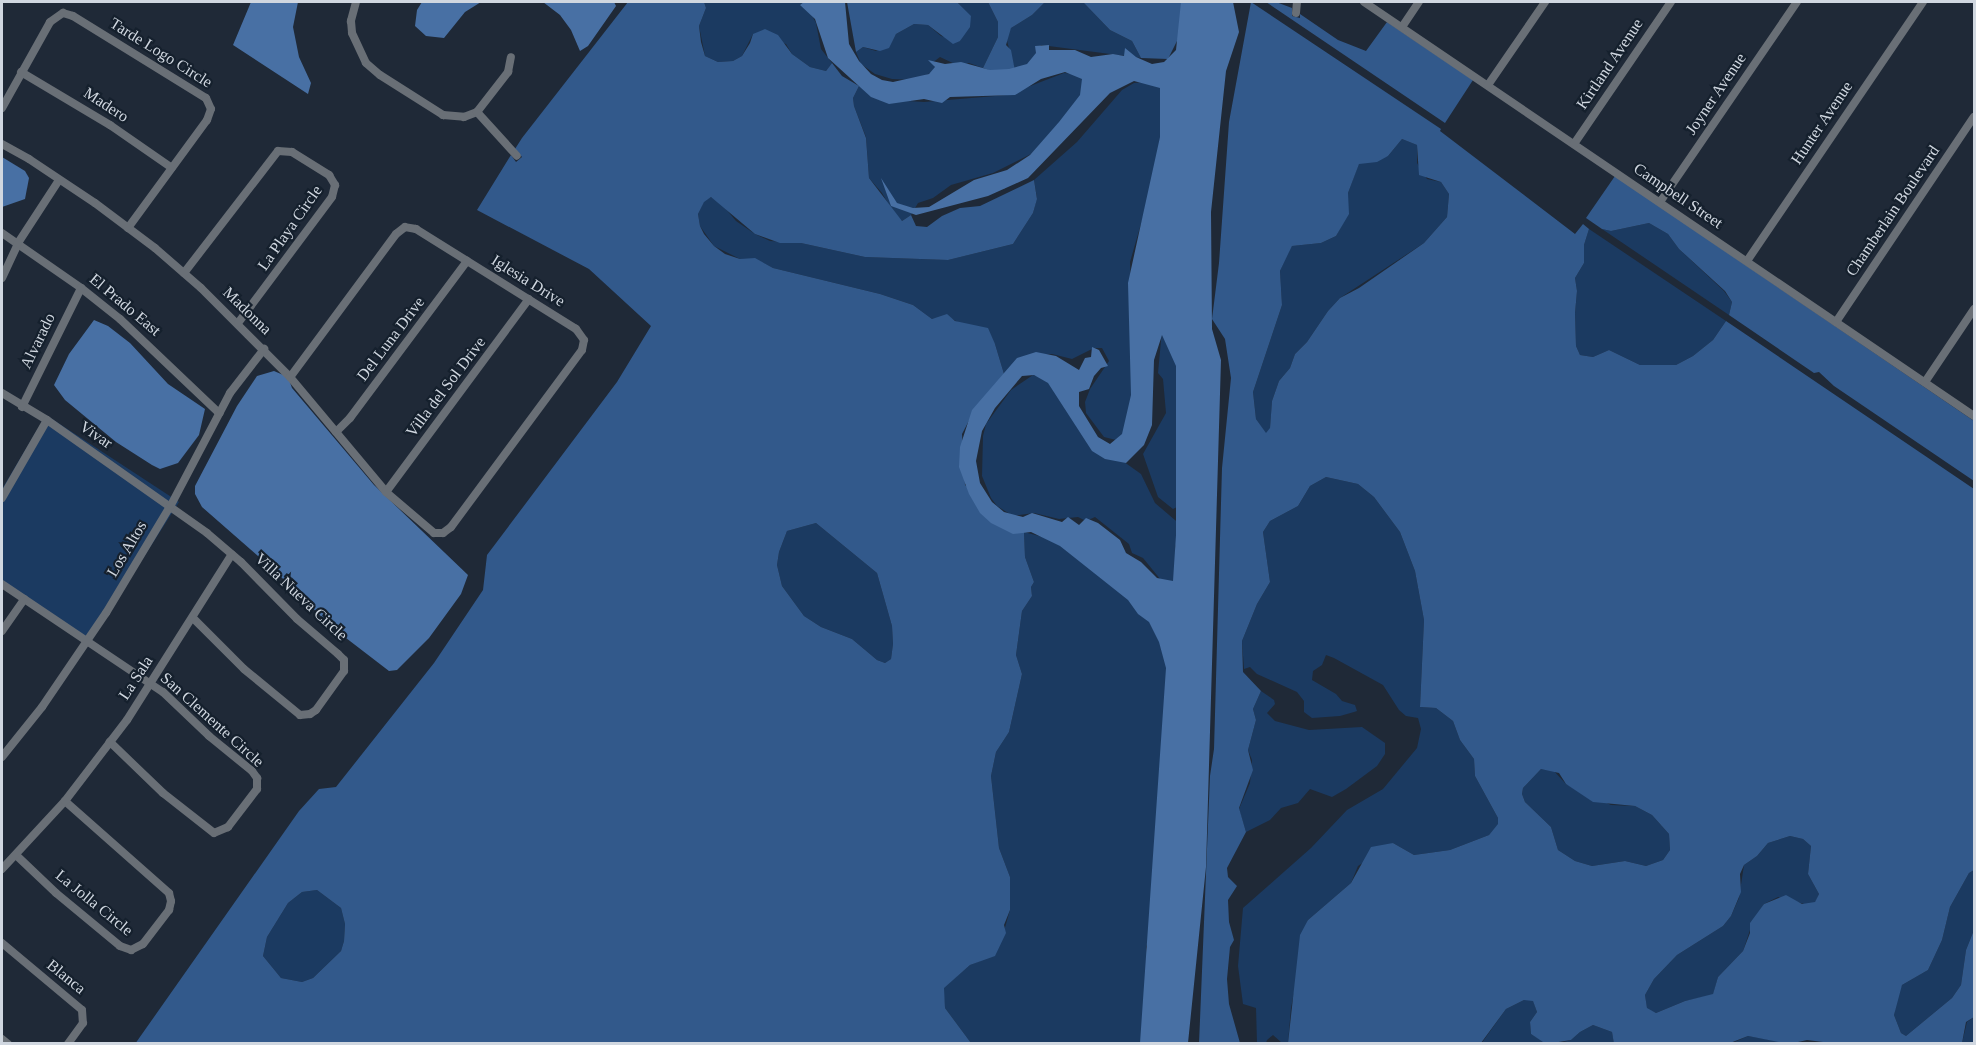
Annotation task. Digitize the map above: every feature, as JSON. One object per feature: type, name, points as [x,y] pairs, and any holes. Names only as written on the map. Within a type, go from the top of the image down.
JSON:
[{"type":"street","points":[[356,2],[351,21],[352,33],[359,53],[370,68],[443,115],[464,117],[477,112],[508,72],[511,57]]},
{"type":"street","points":[[1296,13],[1297,2]]},
{"type":"street","name":"Campbell Street","points":[[1364,2],[1974,416]]},
{"type":"street","points":[[1401,27],[1419,2]]},
{"type":"street","points":[[1488,85],[1545,2]]},
{"type":"street","name":"Kirtland Avenue","points":[[1574,144],[1671,2]]},
{"type":"street","name":"Joyner Avenue","points":[[1660,202],[1797,2]]},
{"type":"street","name":"Hunter Avenue","points":[[1746,261],[1923,2]]},
{"type":"street","name":"Tarde Logo Circle","points":[[2,108],[51,19],[65,13],[204,97],[211,106],[210,116],[128,228]]},
{"type":"street","name":"Madero","points":[[21,72],[110,125],[172,168]]},
{"type":"street","points":[[477,112],[517,156]]},
{"type":"street","name":"Chamberlain Boulevard","points":[[1836,322],[1974,117]]},
{"type":"street","name":"Madonna","points":[[2,144],[128,228],[184,273],[238,323],[290,377],[386,492],[424,526],[440,534]]},
{"type":"street","name":"La Playa Circle","points":[[184,273],[278,151],[292,152],[329,175],[335,184],[332,196],[238,323]]},
{"type":"street","points":[[2,278],[18,243],[59,180]]},
{"type":"street","name":"Iglesia Drive","points":[[290,377],[402,228],[416,229],[579,331],[583,338],[583,348],[451,527],[440,534]]},
{"type":"street","name":"El Prado East","points":[[2,233],[81,288],[151,346],[219,413]]},
{"type":"street","name":"Del Luna Drive","points":[[336,432],[357,409],[467,261]]},
{"type":"street","name":"Alvarado","points":[[22,407],[81,288]]},
{"type":"street","name":"Villa del Sol Drive","points":[[386,492],[529,299]]},
{"type":"street","points":[[1925,382],[1974,309]]},
{"type":"street","name":"Los Altos","points":[[2,757],[42,707],[87,642],[171,506],[219,413],[241,376],[264,349]]},
{"type":"street","name":"Vivar","points":[[2,393],[47,420],[171,506]]},
{"type":"street","points":[[2,498],[47,420]]},
{"type":"street","points":[[171,506],[232,554]]},
{"type":"street","name":"Villa Nueva Circle","points":[[193,618],[244,669],[300,715],[310,714],[316,710],[342,675],[344,664],[341,656],[297,619],[232,554]]},
{"type":"street","name":"La Sala","points":[[2,869],[65,801],[110,742],[193,618],[232,554]]},
{"type":"street","name":"San Clemente Circle","points":[[2,584],[150,684],[255,774],[258,784],[256,792],[226,830],[211,832],[163,794],[110,742]]},
{"type":"street","points":[[2,631],[24,599]]},
{"type":"street","name":"La Jolla Circle","points":[[16,855],[56,893],[120,946],[131,950],[143,944],[169,910],[171,901],[169,893],[65,801]]},
{"type":"street","name":"Blanca","points":[[2,943],[81,1010],[83,1023],[68,1044]]},
{"type":"street","points":[[2,1039],[8,1044]]},
{"type":"shaded area","points":[[251,2],[298,2],[293,27],[299,57],[311,83],[308,94],[233,45]]},
{"type":"shaded area","points":[[422,2],[481,2],[465,12],[444,38],[426,36],[415,26],[417,10]]},
{"type":"shaded area","points":[[543,2],[614,2],[616,6],[588,46],[580,51],[571,30],[560,15]]},
{"type":"shaded area","points":[[628,2],[704,2],[706,8],[699,26],[705,56],[718,62],[733,61],[742,56],[753,34],[765,29],[778,35],[792,54],[810,67],[826,71],[832,63],[842,76],[859,86],[853,98],[866,138],[869,178],[902,221],[911,215],[916,226],[927,227],[942,216],[960,208],[980,206],[1034,180],[1037,199],[1033,213],[1013,244],[948,260],[865,257],[801,243],[780,243],[755,234],[711,197],[704,202],[698,214],[704,234],[725,254],[740,259],[755,258],[773,268],[880,294],[913,305],[932,319],[947,314],[955,321],[988,328],[995,344],[1004,374],[976,407],[962,434],[965,485],[1024,532],[1025,557],[1034,582],[1031,587],[1032,596],[1022,611],[1016,655],[1022,674],[1009,732],[996,752],[991,776],[999,848],[1010,877],[1010,910],[1004,925],[1006,933],[995,956],[970,965],[944,988],[945,1008],[971,1043],[135,1044],[299,811],[319,789],[336,787],[434,663],[483,590],[487,555],[617,382],[651,326],[589,269],[477,210],[511,155],[516,162],[522,157],[515,149]],"holes":[[[816,523],[877,573],[892,626],[891,659],[885,663],[877,660],[852,639],[821,627],[804,616],[782,586],[777,565],[787,531]],[[317,890],[341,908],[345,924],[341,951],[313,978],[302,982],[281,978],[263,956],[267,937],[288,903],[302,892]]]},
{"type":"shaded area","points":[[704,2],[805,2],[816,23],[821,49],[832,63],[826,71],[810,67],[792,54],[786,44],[753,34],[742,56],[733,61],[718,62],[705,56],[699,26],[706,8]]},
{"type":"shaded area","points":[[804,2],[845,2],[849,44],[859,61],[871,74],[882,80],[893,82],[929,74],[935,67],[928,60],[945,64],[961,62],[990,70],[1009,69],[1027,64],[1036,53],[1035,46],[1049,45],[1049,50],[1075,50],[1091,57],[1113,54],[1124,56],[1125,48],[1136,57],[1152,64],[1164,62],[1176,50],[1181,2],[1233,2],[1239,32],[1226,71],[1211,212],[1212,329],[1221,360],[1206,867],[1188,1043],[1140,1043],[1166,668],[1159,642],[1149,622],[1138,614],[1128,600],[1060,546],[1031,532],[1013,534],[991,523],[980,513],[969,494],[959,467],[960,447],[972,410],[1017,358],[1036,352],[1056,356],[1079,370],[1085,358],[1091,357],[1092,347],[1099,350],[1108,366],[1101,368],[1094,376],[1089,389],[1079,392],[1079,406],[1098,437],[1110,444],[1122,434],[1131,395],[1128,283],[1160,137],[1160,88],[1134,81],[1110,93],[1028,178],[988,196],[916,215],[891,206],[881,178],[897,203],[913,208],[929,207],[974,180],[1007,170],[1030,155],[1059,122],[1080,95],[1082,79],[1065,72],[1041,79],[1015,95],[950,97],[942,103],[924,99],[889,104],[871,97],[828,58],[815,19],[800,5]],"holes":[[[1162,335],[1176,366],[1176,535],[1173,581],[1157,578],[1141,562],[1126,553],[1120,540],[1098,523],[1086,518],[1079,525],[1068,517],[1062,522],[1032,513],[1023,517],[1004,512],[992,502],[980,483],[976,461],[982,431],[995,408],[1022,376],[1034,375],[1048,383],[1092,451],[1105,459],[1126,463],[1144,445],[1152,425],[1154,360]]]},
{"type":"shaded area","points":[[847,2],[957,2],[971,16],[970,27],[960,41],[953,44],[928,25],[914,24],[896,34],[889,48],[880,51],[863,47],[856,52]]},
{"type":"shaded area","points":[[957,2],[988,2],[998,22],[998,37],[983,68],[969,63],[959,66],[940,57],[932,63],[937,70],[914,80],[892,79],[875,74],[861,64],[856,52],[863,47],[876,51],[891,43],[896,34],[914,24],[928,25],[941,36],[960,41],[971,17]]},
{"type":"shaded area","points":[[988,2],[1045,2],[1032,15],[1011,28],[1006,45],[1011,50],[1015,71],[1003,75],[983,68],[998,37],[998,22]]},
{"type":"shaded area","points":[[1045,2],[1083,2],[1110,30],[1132,41],[1141,58],[1041,45],[1031,63],[1015,71],[1006,37],[1011,28],[1032,15]]},
{"type":"shaded area","points":[[1083,2],[1185,2],[1184,27],[1168,59],[1141,58],[1132,41],[1110,30]]},
{"type":"shaded area","points":[[1251,2],[1441,129],[1440,131],[1575,234],[1583,224],[1589,229],[1584,245],[1584,263],[1575,278],[1577,291],[1576,346],[1580,355],[1593,357],[1609,350],[1640,365],[1676,365],[1693,356],[1713,340],[1726,321],[1974,489],[1974,870],[1969,873],[1950,907],[1942,940],[1928,970],[1902,985],[1894,1015],[1901,1033],[1906,1036],[1952,998],[1961,985],[1966,950],[1974,930],[1974,1017],[1966,1022],[1962,1043],[1839,1044],[1807,1040],[1789,1044],[1748,1036],[1730,1043],[1614,1044],[1612,1032],[1593,1025],[1571,1040],[1546,1044],[1531,1034],[1530,1022],[1537,1012],[1533,1001],[1524,1000],[1506,1009],[1481,1043],[1288,1043],[1300,935],[1308,920],[1351,883],[1371,847],[1393,843],[1414,855],[1450,850],[1489,835],[1498,824],[1498,818],[1475,776],[1474,759],[1460,740],[1453,721],[1436,708],[1420,707],[1424,620],[1415,571],[1400,532],[1374,497],[1358,484],[1326,477],[1310,486],[1298,506],[1270,521],[1263,532],[1270,582],[1257,604],[1242,641],[1243,672],[1261,691],[1253,709],[1256,720],[1248,750],[1253,770],[1239,808],[1246,832],[1227,868],[1228,877],[1237,886],[1228,900],[1229,922],[1234,940],[1230,947],[1227,979],[1229,1004],[1240,1043],[1199,1044],[1210,776],[1214,749],[1222,468],[1231,378],[1225,339],[1212,319],[1219,263],[1229,122]],"holes":[[[1402,139],[1417,145],[1419,175],[1441,182],[1449,194],[1447,217],[1424,243],[1359,288],[1340,298],[1328,311],[1307,342],[1295,354],[1290,368],[1279,381],[1272,401],[1270,428],[1266,433],[1256,419],[1253,392],[1282,305],[1280,271],[1292,246],[1321,243],[1336,236],[1349,214],[1348,193],[1359,164],[1377,162],[1388,156]],[[1541,769],[1559,773],[1566,784],[1593,802],[1635,806],[1652,815],[1669,834],[1670,850],[1663,860],[1646,866],[1625,861],[1592,866],[1575,861],[1558,850],[1551,827],[1525,802],[1522,794],[1523,788]],[[1790,836],[1803,839],[1811,846],[1808,874],[1819,894],[1815,902],[1802,904],[1786,895],[1764,904],[1750,923],[1750,933],[1743,951],[1718,977],[1713,994],[1685,1001],[1656,1013],[1647,1008],[1645,995],[1654,979],[1677,955],[1723,926],[1731,916],[1741,892],[1740,874],[1744,865],[1757,856],[1768,843]]]},
{"type":"shaded area","points":[[1266,2],[1276,2],[1292,8],[1292,16],[1300,18],[1300,14],[1338,40],[1366,51],[1387,22],[1473,80],[1445,123]]},
{"type":"shaded area","points":[[1064,73],[1087,75],[1090,88],[1031,154],[993,173],[951,185],[933,198],[918,203],[911,215],[902,221],[896,217],[882,193],[869,178],[866,137],[853,98],[859,86],[893,100],[924,102],[1007,95]]},
{"type":"shaded area","points":[[1154,81],[1166,87],[1156,172],[1130,262],[1134,368],[1131,386],[1132,415],[1125,433],[1116,440],[1104,437],[1086,413],[1085,402],[1090,389],[1109,361],[1102,348],[1094,348],[1072,359],[1052,354],[1038,355],[1004,374],[995,344],[949,317],[932,319],[913,305],[880,294],[773,268],[755,259],[740,259],[714,246],[700,226],[698,214],[704,201],[711,197],[720,202],[736,221],[770,241],[801,243],[865,257],[948,260],[1013,244],[1033,213],[1037,198],[1034,180],[1077,142],[1122,90],[1134,83]]},
{"type":"shaded area","points":[[1402,139],[1417,145],[1417,163],[1427,179],[1441,182],[1449,194],[1447,217],[1424,243],[1340,298],[1328,311],[1307,342],[1295,354],[1290,368],[1279,381],[1272,401],[1270,429],[1266,434],[1256,419],[1253,392],[1282,305],[1280,271],[1288,252],[1292,246],[1321,243],[1336,236],[1348,214],[1348,193],[1359,163],[1388,156]]},
{"type":"shaded area","points":[[2,157],[25,171],[29,178],[25,199],[2,207]]},
{"type":"shaded area","points":[[1615,176],[1974,421],[1974,481],[1834,386],[1819,372],[1814,373],[1729,315],[1732,302],[1725,291],[1679,249],[1668,234],[1649,223],[1611,231],[1602,229],[1586,218]]},
{"type":"shaded area","points":[[1649,223],[1668,234],[1679,249],[1724,291],[1732,302],[1729,315],[1602,229],[1611,231]]},
{"type":"shaded area","points":[[1589,229],[1726,321],[1713,340],[1693,356],[1676,365],[1640,365],[1609,350],[1593,357],[1580,355],[1576,346],[1577,291],[1575,278],[1584,263],[1584,245]]},
{"type":"shaded area","points":[[1163,319],[1177,352],[1177,507],[1173,509],[1158,497],[1143,454],[1166,413],[1163,379],[1158,373]]},
{"type":"shaded area","points":[[94,320],[108,326],[130,343],[168,384],[205,409],[199,435],[178,463],[160,469],[152,465],[116,442],[65,400],[54,385],[69,354]]},
{"type":"shaded area","points":[[274,371],[288,377],[292,388],[374,485],[468,575],[461,594],[429,638],[397,670],[389,671],[333,628],[274,570],[202,507],[195,494],[195,486],[237,406],[257,376]]},
{"type":"shaded area","points":[[1033,375],[1053,379],[1071,412],[1120,459],[1141,474],[1155,503],[1182,526],[1182,534],[1175,546],[1176,581],[1165,585],[1143,558],[1132,553],[1129,544],[1095,517],[1086,521],[1078,517],[1059,519],[1034,513],[1013,516],[997,506],[991,498],[982,476],[983,436],[986,424],[1011,390]]},
{"type":"shaded area","points":[[46,415],[179,502],[90,641],[2,585],[2,489]]},
{"type":"shaded area","points":[[1326,477],[1358,484],[1374,497],[1400,532],[1415,571],[1424,620],[1420,707],[1436,708],[1453,721],[1460,740],[1474,759],[1475,776],[1498,818],[1498,825],[1489,835],[1450,850],[1414,855],[1393,843],[1358,866],[1351,883],[1308,920],[1291,1008],[1288,1043],[1282,1043],[1273,1035],[1266,1043],[1257,1043],[1256,1008],[1243,1004],[1238,966],[1243,908],[1311,848],[1347,810],[1383,789],[1417,748],[1421,729],[1418,718],[1406,716],[1399,710],[1383,685],[1326,655],[1322,665],[1313,671],[1312,680],[1336,694],[1342,701],[1355,705],[1357,711],[1340,716],[1312,718],[1304,712],[1304,701],[1297,692],[1257,674],[1250,667],[1244,669],[1242,641],[1257,604],[1270,582],[1263,532],[1270,521],[1298,506],[1310,486]]},
{"type":"shaded area","points":[[816,523],[877,573],[892,626],[891,659],[885,663],[877,660],[852,639],[821,627],[804,616],[782,586],[777,565],[787,531]]},
{"type":"shaded area","points":[[1024,532],[1058,541],[1091,561],[1149,621],[1168,658],[1156,920],[1146,947],[1152,994],[1144,1043],[971,1043],[945,1008],[943,988],[970,965],[980,961],[1002,938],[1010,910],[1010,877],[999,848],[991,776],[996,752],[1009,732],[1022,674],[1016,655],[1022,611],[1032,596],[1031,587],[1034,582],[1025,557]]},
{"type":"shaded area","points":[[1261,691],[1274,700],[1275,704],[1267,713],[1275,721],[1309,730],[1362,727],[1385,743],[1385,754],[1377,766],[1332,797],[1310,789],[1298,803],[1281,808],[1270,820],[1246,832],[1239,809],[1250,783],[1252,760],[1248,750],[1256,720],[1253,709]]},
{"type":"shaded area","points":[[1541,769],[1553,770],[1566,784],[1611,805],[1635,806],[1652,815],[1669,834],[1670,850],[1663,860],[1646,866],[1625,861],[1592,866],[1575,861],[1558,850],[1551,827],[1525,802],[1522,794],[1523,788]]},
{"type":"shaded area","points":[[1790,836],[1803,839],[1811,846],[1808,874],[1819,894],[1815,903],[1808,905],[1778,897],[1764,904],[1750,930],[1743,951],[1718,977],[1713,995],[1685,1001],[1656,1013],[1647,1009],[1645,995],[1654,979],[1677,955],[1723,926],[1731,916],[1739,898],[1744,865],[1757,856],[1768,843]]},
{"type":"shaded area","points":[[1974,870],[1974,930],[1966,950],[1961,985],[1952,998],[1906,1036],[1901,1033],[1894,1015],[1898,993],[1902,985],[1928,970],[1942,940],[1950,907],[1969,873]]},
{"type":"shaded area","points":[[317,890],[341,908],[345,924],[341,951],[313,978],[302,982],[281,978],[263,956],[267,937],[288,903],[302,892]]},
{"type":"shaded area","points":[[1524,1000],[1533,1000],[1537,1012],[1530,1022],[1531,1034],[1546,1043],[1481,1044],[1506,1009]]},
{"type":"shaded area","points":[[1974,1017],[1974,1043],[1962,1043],[1967,1022]]},
{"type":"shaded area","points":[[1593,1025],[1612,1032],[1614,1043],[1556,1044],[1571,1040]]},
{"type":"shaded area","points":[[1748,1036],[1789,1043],[1730,1044]]}]
